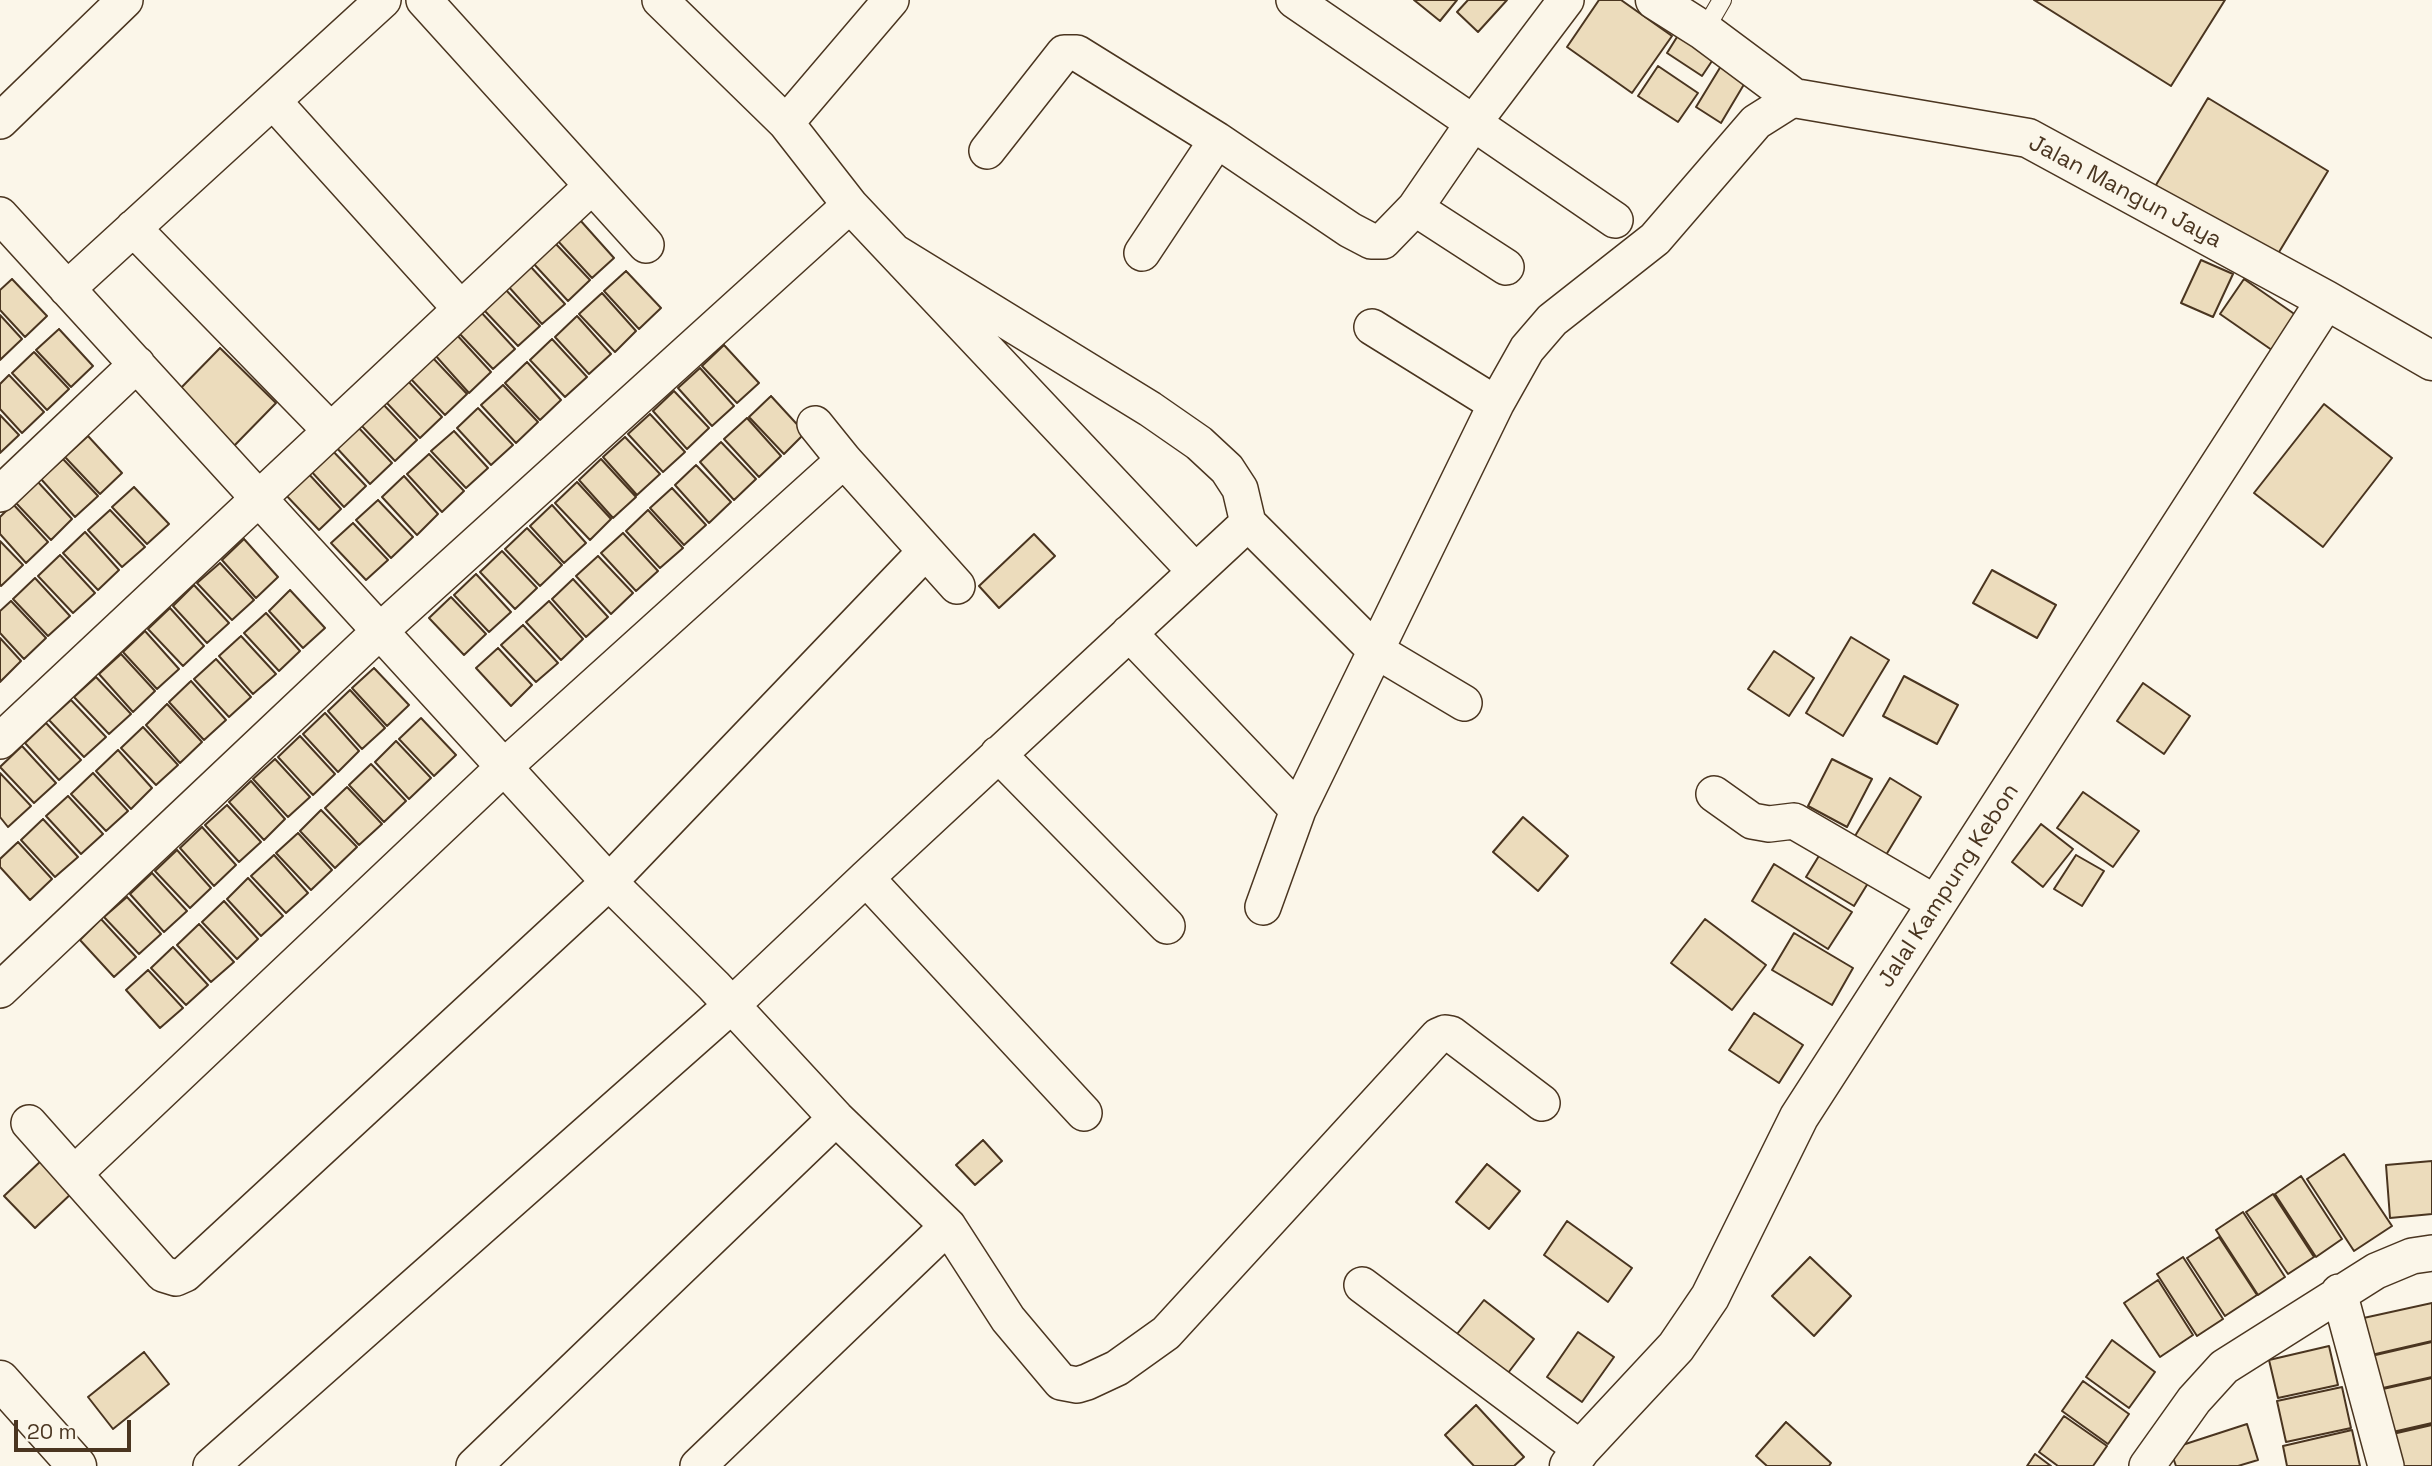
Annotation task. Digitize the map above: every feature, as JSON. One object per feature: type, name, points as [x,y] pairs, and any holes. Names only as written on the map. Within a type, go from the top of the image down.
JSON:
[{"type":"street","points":[[0,121],[125,0]]},
{"type":"street","points":[[67,289],[383,0]]},
{"type":"street","points":[[424,0],[646,245]]},
{"type":"street","points":[[786,123],[891,0]]},
{"type":"street","points":[[1294,0],[1615,220]]},
{"type":"street","points":[[987,151],[1064,53],[1077,53],[1217,140],[1350,229],[1371,241],[1383,242],[1415,208],[1474,122],[1566,0]]},
{"type":"street","points":[[668,2],[786,123],[850,205],[1195,571]]},
{"type":"street","name":"Jalan Mangun Jaya","points":[[1690,9],[1794,98],[2028,138],[2326,300],[2432,361]]},
{"type":"street","points":[[1263,907],[1298,810],[1496,404],[1527,349],[1552,320],[1656,239],[1756,122],[1794,98]]},
{"type":"street","points":[[273,102],[460,308]]},
{"type":"street","points":[[1142,253],[1217,140]]},
{"type":"street","points":[[0,741],[592,186]]},
{"type":"street","points":[[0,990],[380,631],[850,205]]},
{"type":"street","points":[[1415,208],[1506,267]]},
{"type":"street","points":[[133,228],[330,430]]},
{"type":"street","points":[[4,229],[67,289],[137,364],[609,882],[732,1005],[836,1118],[948,1226],[1008,1319],[1061,1382],[1077,1385],[1117,1367],[1166,1333],[1438,1036],[1451,1034],[1542,1103]]},
{"type":"street","points":[[896,253],[1199,443],[1227,469],[1240,489],[1248,523],[1375,650],[1464,703]]},
{"type":"street","name":"Jalal Kampung Kebon","points":[[1575,1458],[1676,1347],[1710,1297],[1799,1116],[2326,300]]},
{"type":"street","points":[[1372,327],[1496,404]]},
{"type":"street","points":[[0,495],[137,364]]},
{"type":"street","points":[[815,424],[957,586]]},
{"type":"street","points":[[75,1173],[504,767],[844,460]]},
{"type":"street","points":[[211,1466],[732,1005],[1248,523]]},
{"type":"street","points":[[29,1123],[163,1274],[176,1278],[185,1274],[609,882],[925,552]]},
{"type":"street","points":[[1129,633],[1298,810]]},
{"type":"street","points":[[999,754],[1167,926]]},
{"type":"street","points":[[1714,794],[1752,821],[1769,824],[1794,821],[1937,904]]},
{"type":"street","points":[[866,878],[1084,1113]]},
{"type":"street","points":[[474,1466],[836,1118]]},
{"type":"street","points":[[698,1466],[948,1226]]},
{"type":"street","points":[[2157,1460],[2194,1400],[2224,1367],[2339,1292],[2388,1266],[2412,1256],[2432,1253]]},
{"type":"street","points":[[1362,1285],[1575,1458]]},
{"type":"street","points":[[2339,1292],[2386,1466]]},
{"type":"street","points":[[0,1380],[77,1466]]},
{"type":"building","points":[[1414,0],[1457,0],[1440,21]]},
{"type":"building","points":[[1468,0],[1507,0],[1478,32],[1457,12]]},
{"type":"building","points":[[1599,0],[1621,0],[1672,36],[1632,93],[1567,47]]},
{"type":"building","points":[[2034,0],[2225,0],[2171,86]]},
{"type":"building","points":[[1682,29],[1718,52],[1702,76],[1667,53]]},
{"type":"building","points":[[1658,66],[1698,93],[1678,122],[1638,96]]},
{"type":"building","points":[[1721,66],[1746,81],[1721,123],[1696,107]]},
{"type":"building","points":[[2208,98],[2328,171],[2270,267],[2150,195]]},
{"type":"building","points":[[580,220],[614,258],[592,278],[557,240]]},
{"type":"building","points":[[555,243],[590,280],[568,301],[533,263]]},
{"type":"building","points":[[2201,260],[2233,274],[2213,317],[2181,303]]},
{"type":"building","points":[[530,266],[565,304],[542,324],[508,286]]},
{"type":"building","points":[[626,271],[661,308],[639,329],[604,291]]},
{"type":"building","points":[[12,279],[47,316],[25,337],[0,310],[0,290]]},
{"type":"building","points":[[2244,279],[2303,320],[2279,355],[2220,314]]},
{"type":"building","points":[[505,289],[540,326],[518,346],[483,309]]},
{"type":"building","points":[[602,293],[636,331],[615,352],[579,314]]},
{"type":"building","points":[[480,311],[515,349],[493,369],[458,332]]},
{"type":"building","points":[[0,315],[22,339],[0,360]]},
{"type":"building","points":[[577,316],[611,354],[589,374],[555,337]]},
{"type":"building","points":[[59,329],[93,366],[71,387],[36,350]]},
{"type":"building","points":[[456,334],[491,372],[469,393],[435,355]]},
{"type":"building","points":[[552,339],[587,377],[565,397],[530,360]]},
{"type":"building","points":[[724,345],[759,383],[737,403],[702,366]]},
{"type":"building","points":[[220,348],[276,403],[233,447],[177,392]]},
{"type":"building","points":[[34,352],[69,389],[47,410],[12,373]]},
{"type":"building","points":[[432,357],[467,394],[445,415],[410,378]]},
{"type":"building","points":[[527,362],[561,400],[540,420],[505,383]]},
{"type":"building","points":[[700,368],[734,406],[712,426],[678,388]]},
{"type":"building","points":[[9,375],[44,412],[22,433],[0,409],[0,384]]},
{"type":"building","points":[[407,380],[442,417],[420,438],[385,401]]},
{"type":"building","points":[[503,385],[538,422],[516,443],[481,405]]},
{"type":"building","points":[[674,391],[709,428],[687,449],[653,411]]},
{"type":"building","points":[[771,396],[805,433],[784,454],[749,417]]},
{"type":"building","points":[[382,403],[417,440],[395,461],[360,424]]},
{"type":"building","points":[[2324,404],[2392,458],[2323,547],[2254,493]]},
{"type":"building","points":[[478,408],[513,445],[491,465],[457,428]]},
{"type":"building","points":[[650,414],[685,452],[663,472],[628,434]]},
{"type":"building","points":[[0,415],[19,435],[0,453]]},
{"type":"building","points":[[747,418],[781,456],[759,477],[724,439]]},
{"type":"building","points":[[357,426],[392,463],[370,484],[335,446]]},
{"type":"building","points":[[454,431],[488,468],[466,488],[431,451]]},
{"type":"building","points":[[88,436],[122,473],[100,494],[65,457]]},
{"type":"building","points":[[625,437],[660,474],[637,495],[603,457]]},
{"type":"building","points":[[721,442],[756,479],[734,500],[700,462]]},
{"type":"building","points":[[331,449],[366,486],[344,507],[310,470]]},
{"type":"building","points":[[429,454],[464,491],[442,512],[407,474]]},
{"type":"building","points":[[63,459],[98,496],[75,517],[41,479]]},
{"type":"building","points":[[601,459],[636,497],[613,518],[579,480]]},
{"type":"building","points":[[696,465],[731,502],[709,523],[675,485]]},
{"type":"building","points":[[307,472],[341,509],[319,530],[284,493]]},
{"type":"building","points":[[404,476],[438,514],[417,535],[382,497]]},
{"type":"building","points":[[38,482],[72,519],[51,540],[16,503]]},
{"type":"building","points":[[577,482],[611,519],[590,540],[555,503]]},
{"type":"building","points":[[134,487],[169,524],[147,544],[112,507]]},
{"type":"building","points":[[672,488],[706,525],[684,545],[650,508]]},
{"type":"building","points":[[378,500],[413,537],[391,558],[356,520]]},
{"type":"building","points":[[13,504],[48,542],[26,563],[0,534],[0,517]]},
{"type":"building","points":[[552,505],[586,543],[564,563],[530,526]]},
{"type":"building","points":[[110,510],[145,547],[122,567],[88,530]]},
{"type":"building","points":[[648,510],[683,548],[660,568],[626,531]]},
{"type":"building","points":[[353,523],[388,560],[366,580],[331,543]]},
{"type":"building","points":[[527,528],[562,565],[540,586],[505,549]]},
{"type":"building","points":[[85,532],[119,570],[98,590],[63,553]]},
{"type":"building","points":[[623,533],[658,571],[636,591],[601,553]]},
{"type":"building","points":[[1034,534],[1055,556],[999,608],[979,586]]},
{"type":"building","points":[[244,539],[278,577],[256,598],[222,560]]},
{"type":"building","points":[[0,541],[23,565],[1,586],[0,584]]},
{"type":"building","points":[[502,551],[537,588],[515,609],[480,572]]},
{"type":"building","points":[[60,555],[95,593],[73,613],[38,576]]},
{"type":"building","points":[[598,556],[633,593],[611,614],[576,576]]},
{"type":"building","points":[[220,563],[254,600],[232,620],[197,583]]},
{"type":"building","points":[[1992,570],[2056,605],[2037,638],[1973,603]]},
{"type":"building","points":[[476,574],[511,612],[489,632],[454,595]]},
{"type":"building","points":[[35,578],[70,616],[48,636],[13,599]]},
{"type":"building","points":[[573,579],[608,617],[586,637],[552,599]]},
{"type":"building","points":[[194,585],[229,623],[207,643],[173,606]]},
{"type":"building","points":[[290,590],[325,628],[303,648],[269,611]]},
{"type":"building","points":[[451,597],[486,634],[464,655],[429,618]]},
{"type":"building","points":[[11,601],[46,638],[24,659],[0,633],[0,611]]},
{"type":"building","points":[[549,601],[583,639],[561,660],[526,622]]},
{"type":"building","points":[[170,608],[204,646],[183,666],[148,629]]},
{"type":"building","points":[[266,613],[300,651],[279,671],[244,633]]},
{"type":"building","points":[[523,625],[558,663],[536,682],[501,645]]},
{"type":"building","points":[[145,631],[179,669],[157,689],[123,652]]},
{"type":"building","points":[[241,636],[276,674],[253,694],[219,656]]},
{"type":"building","points":[[1851,637],[1889,660],[1843,736],[1806,713]]},
{"type":"building","points":[[0,638],[21,661],[0,682]]},
{"type":"building","points":[[498,648],[532,685],[511,706],[476,668]]},
{"type":"building","points":[[1774,651],[1814,678],[1789,716],[1748,689]]},
{"type":"building","points":[[121,654],[155,691],[133,712],[99,674]]},
{"type":"building","points":[[216,659],[251,697],[229,717],[194,679]]},
{"type":"building","points":[[374,668],[409,705],[387,726],[352,688]]},
{"type":"building","points":[[1904,676],[1958,705],[1937,744],[1883,716]]},
{"type":"building","points":[[96,677],[131,714],[109,734],[74,697]]},
{"type":"building","points":[[191,681],[226,720],[204,740],[169,702]]},
{"type":"building","points":[[2143,683],[2190,716],[2164,754],[2117,721]]},
{"type":"building","points":[[350,690],[385,728],[362,749],[328,711]]},
{"type":"building","points":[[71,700],[106,737],[84,757],[49,720]]},
{"type":"building","points":[[167,704],[202,742],[180,763],[146,725]]},
{"type":"building","points":[[325,713],[359,751],[338,772],[303,734]]},
{"type":"building","points":[[421,718],[456,755],[434,776],[399,739]]},
{"type":"building","points":[[46,723],[81,760],[59,780],[25,743]]},
{"type":"building","points":[[143,727],[178,765],[156,785],[121,748]]},
{"type":"building","points":[[300,736],[335,774],[313,795],[278,757]]},
{"type":"building","points":[[396,741],[431,778],[409,799],[375,762]]},
{"type":"building","points":[[22,746],[56,783],[34,803],[0,767]]},
{"type":"building","points":[[118,750],[152,788],[131,809],[96,771]]},
{"type":"building","points":[[275,759],[310,797],[288,817],[253,779]]},
{"type":"building","points":[[1832,759],[1872,779],[1847,827],[1808,806]]},
{"type":"building","points":[[371,764],[406,801],[384,822],[349,785]]},
{"type":"building","points":[[0,773],[31,806],[8,827],[0,817]]},
{"type":"building","points":[[93,773],[128,811],[106,831],[71,794]]},
{"type":"building","points":[[1890,778],[1921,797],[1886,855],[1855,836]]},
{"type":"building","points":[[251,781],[285,819],[264,840],[229,802]]},
{"type":"building","points":[[347,787],[382,824],[359,845],[325,808]]},
{"type":"building","points":[[2083,792],[2139,831],[2113,867],[2057,828]]},
{"type":"building","points":[[68,796],[103,834],[81,854],[46,816]]},
{"type":"building","points":[[227,805],[261,842],[239,862],[205,825]]},
{"type":"building","points":[[321,810],[357,847],[335,868],[300,831]]},
{"type":"building","points":[[1523,817],[1568,856],[1538,891],[1493,852]]},
{"type":"building","points":[[43,819],[78,857],[55,877],[21,840]]},
{"type":"building","points":[[2041,824],[2073,849],[2043,887],[2012,862]]},
{"type":"building","points":[[202,827],[236,865],[214,886],[180,848]]},
{"type":"building","points":[[298,833],[332,870],[311,890],[276,853]]},
{"type":"building","points":[[18,842],[52,879],[30,900],[0,867],[0,859]]},
{"type":"building","points":[[1825,846],[1873,875],[1854,906],[1806,877]]},
{"type":"building","points":[[177,850],[211,888],[190,908],[155,871]]},
{"type":"building","points":[[274,855],[308,893],[286,913],[251,876]]},
{"type":"building","points":[[2076,855],[2104,871],[2082,906],[2054,889]]},
{"type":"building","points":[[1774,864],[1852,912],[1828,949],[1752,901]]},
{"type":"building","points":[[152,873],[187,911],[164,932],[130,894]]},
{"type":"building","points":[[248,878],[283,916],[261,936],[227,899]]},
{"type":"building","points":[[127,897],[161,934],[139,954],[104,917]]},
{"type":"building","points":[[224,901],[258,939],[237,959],[202,922]]},
{"type":"building","points":[[101,919],[136,957],[114,977],[80,940]]},
{"type":"building","points":[[1705,919],[1766,965],[1732,1010],[1671,963]]},
{"type":"building","points":[[199,924],[234,962],[211,982],[177,945]]},
{"type":"building","points":[[1794,933],[1853,968],[1832,1005],[1772,970]]},
{"type":"building","points":[[173,947],[208,985],[186,1005],[151,968]]},
{"type":"building","points":[[148,970],[183,1008],[160,1028],[126,990]]},
{"type":"building","points":[[1754,1013],[1803,1045],[1779,1083],[1729,1050]]},
{"type":"building","points":[[983,1140],[1002,1161],[975,1185],[956,1165]]},
{"type":"building","points":[[2344,1154],[2392,1226],[2354,1251],[2307,1179]]},
{"type":"building","points":[[43,1159],[74,1191],[35,1228],[4,1196]]},
{"type":"building","points":[[2432,1161],[2432,1214],[2390,1218],[2386,1165]]},
{"type":"building","points":[[1487,1164],[1520,1191],[1489,1229],[1456,1202]]},
{"type":"building","points":[[2301,1176],[2342,1239],[2316,1257],[2275,1194]]},
{"type":"building","points":[[2273,1194],[2314,1257],[2288,1274],[2246,1212]]},
{"type":"building","points":[[2243,1212],[2285,1277],[2258,1295],[2216,1230]]},
{"type":"building","points":[[1567,1221],[1632,1268],[1608,1302],[1544,1255]]},
{"type":"building","points":[[2219,1237],[2257,1295],[2225,1316],[2187,1258]]},
{"type":"building","points":[[1810,1257],[1851,1296],[1814,1336],[1772,1296]]},
{"type":"building","points":[[2183,1257],[2223,1319],[2197,1336],[2157,1274]]},
{"type":"building","points":[[2158,1280],[2193,1335],[2160,1357],[2124,1303]]},
{"type":"building","points":[[1484,1300],[1534,1339],[1508,1373],[1457,1334]]},
{"type":"building","points":[[2432,1303],[2432,1341],[2367,1356],[2359,1319]]},
{"type":"building","points":[[1578,1332],[1614,1357],[1582,1402],[1547,1377]]},
{"type":"building","points":[[2112,1340],[2155,1372],[2129,1408],[2086,1377]]},
{"type":"building","points":[[2432,1342],[2432,1377],[2374,1390],[2367,1357]]},
{"type":"building","points":[[2329,1346],[2338,1385],[2278,1398],[2269,1360]]},
{"type":"building","points":[[144,1352],[169,1384],[113,1429],[88,1397]]},
{"type":"building","points":[[2432,1378],[2432,1423],[2384,1434],[2374,1391]]},
{"type":"building","points":[[2083,1381],[2129,1414],[2108,1444],[2062,1411]]},
{"type":"building","points":[[2342,1387],[2351,1428],[2286,1442],[2277,1401]]},
{"type":"building","points":[[1476,1405],[1524,1457],[1514,1466],[1474,1466],[1445,1435]]},
{"type":"building","points":[[2064,1416],[2107,1446],[2093,1466],[2058,1466],[2039,1452]]},
{"type":"building","points":[[1786,1422],[1831,1463],[1829,1466],[1767,1466],[1756,1456]]},
{"type":"building","points":[[2247,1424],[2258,1460],[2238,1466],[2176,1466],[2170,1449]]},
{"type":"building","points":[[2432,1425],[2432,1466],[2391,1466],[2384,1436]]},
{"type":"building","points":[[2352,1430],[2360,1466],[2287,1466],[2283,1446]]},
{"type":"building","points":[[2035,1454],[2051,1466],[2027,1466]]}]
